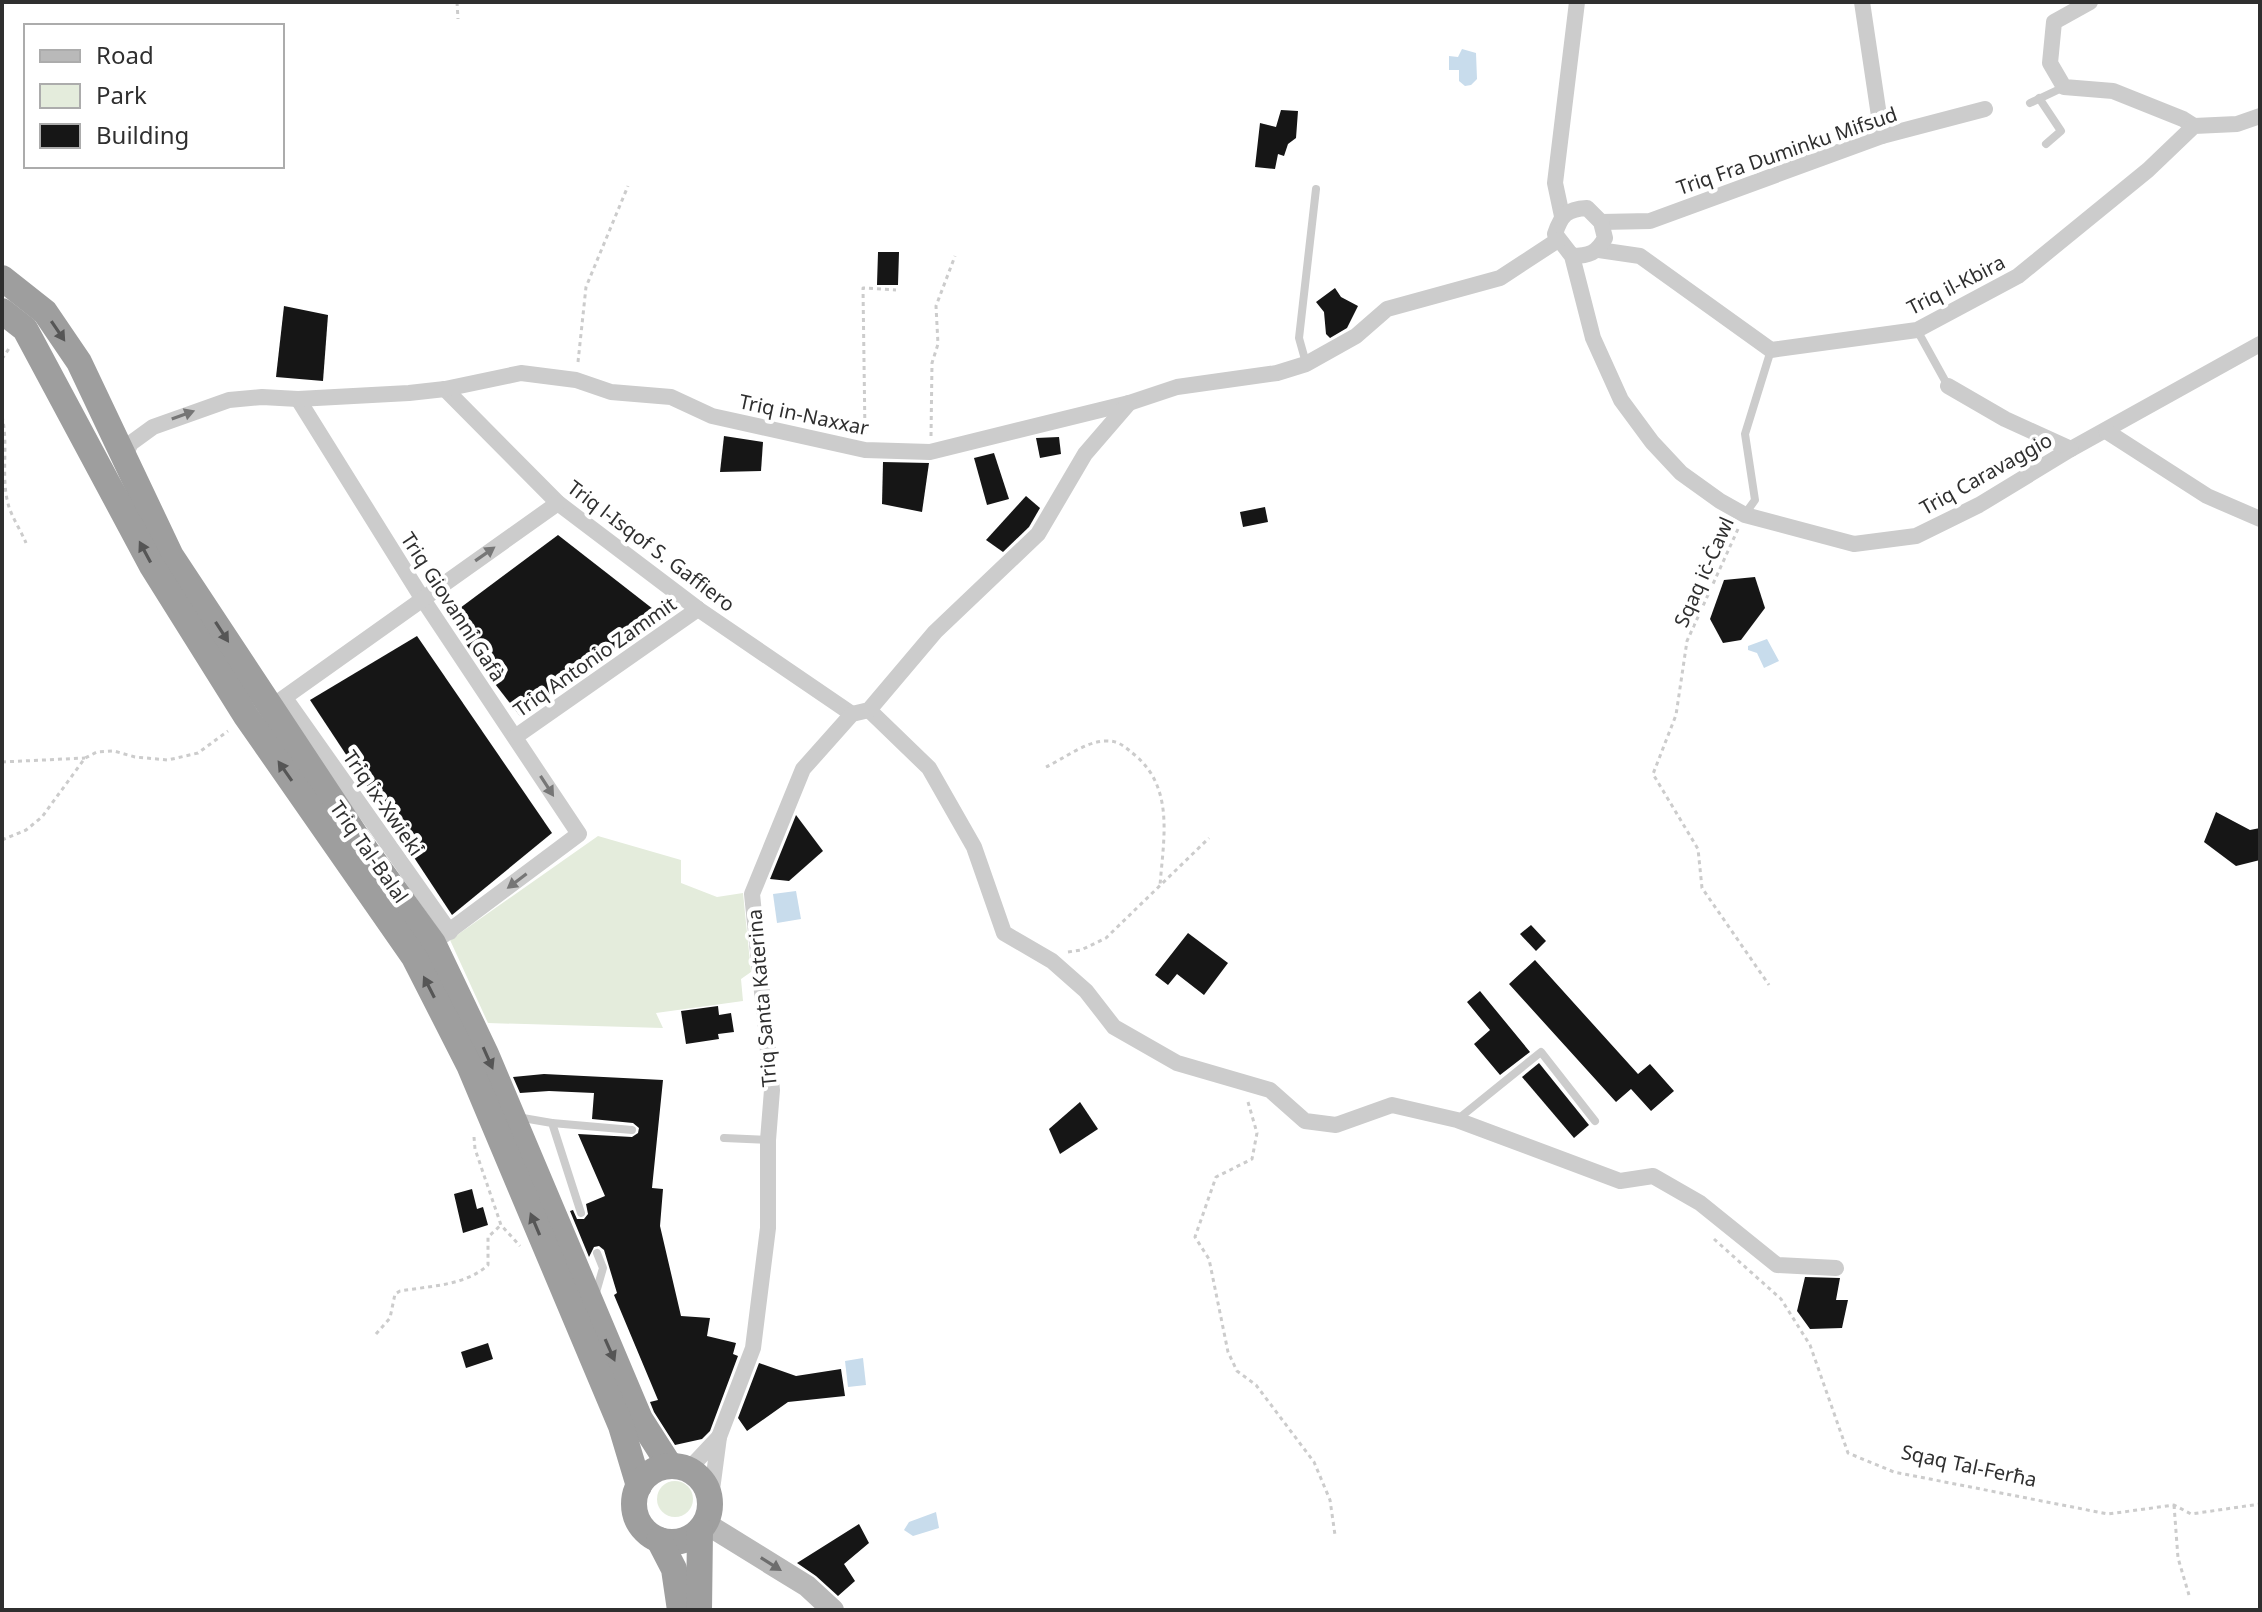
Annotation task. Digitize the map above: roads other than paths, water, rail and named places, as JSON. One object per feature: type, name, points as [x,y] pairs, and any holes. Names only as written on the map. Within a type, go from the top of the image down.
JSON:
[{"type":"highway","name":"Triq Tal-Balal","points":[[2,278],[45,312],[79,362],[171,556],[267,707],[414,957],[469,1065],[621,1426],[639,1486],[635,1496],[636,1515],[645,1530],[659,1540],[674,1569],[680,1610]]},
{"type":"highway","name":"Triq Tal-Balal","points":[[2,311],[25,329],[152,566],[267,707],[360,842],[441,938],[486,1054],[640,1419],[679,1468],[705,1487],[705,1519]]},
{"type":"highway","points":[[639,1486],[653,1471],[679,1468]]},
{"type":"highway","points":[[659,1540],[682,1541],[705,1519]]},
{"type":"highway","points":[[699,1610],[705,1519]]},
{"type":"main road","points":[[705,1519],[807,1586],[833,1610]]},
{"type":"street","points":[[1562,216],[1555,183],[1577,2]]},
{"type":"street","points":[[1862,2],[1882,136]]},
{"type":"street","points":[[2090,2],[2054,22],[2050,63],[2064,87],[2113,91],[2194,126],[2237,124],[2260,116]]},
{"type":"street","name":"Triq Fra Duminku Mifsud","points":[[1601,222],[1650,221],[1882,136],[1985,109]]},
{"type":"street","name":"Triq il-Kbira","points":[[1771,350],[1917,330],[2018,276],[2148,170],[2194,126]]},
{"type":"street","points":[[1599,250],[1605,238],[1601,222],[1587,208],[1571,209],[1562,216],[1555,234],[1572,256],[1587,256],[1599,250],[1640,256],[1771,350]]},
{"type":"street","name":"Triq in-Naxxar","points":[[123,459],[131,443],[153,427],[229,400],[262,397],[298,399],[445,389],[521,373],[576,380],[611,392],[671,397],[712,416],[865,450],[930,452],[1129,403],[1177,387],[1277,373],[1306,364],[1356,336],[1387,309],[1500,278],[1558,240]]},
{"type":"street","name":"Triq Caravaggio","points":[[1572,256],[1593,338],[1621,400],[1652,442],[1681,473],[1745,515],[1854,544],[1916,536],[1979,505],[2071,449],[2260,344]]},
{"type":"street","points":[[1948,386],[2005,419],[2071,449]]},
{"type":"street","name":"Triq l-Isqof S. Gaffiero","points":[[445,389],[558,503],[698,609],[861,712]]},
{"type":"street","name":"Triq Giovanni Gafà","points":[[298,399],[422,598],[579,834],[441,938]]},
{"type":"street","name":"Triq Santa Katerina","points":[[705,1519],[719,1437],[753,1348],[768,1228],[768,1140],[772,1090],[752,894],[803,769],[935,632],[1038,534],[1085,454],[1129,403]]},
{"type":"street","points":[[2106,431],[2207,496],[2260,519]]},
{"type":"street","points":[[267,707],[558,503]]},
{"type":"street","name":"Triq Antonio Zammit","points":[[515,737],[698,609]]},
{"type":"street","points":[[861,712],[929,768],[974,847],[1004,933],[1052,961],[1086,991],[1114,1027],[1177,1063],[1270,1090],[1305,1121],[1336,1125],[1392,1105],[1457,1120],[1620,1181],[1653,1176],[1700,1203],[1777,1265],[1836,1268]]},
{"type":"street","name":"Triq Santa Katerina","points":[[679,1468],[719,1437]]},
{"type":"lane","points":[[2030,103],[2064,87]]},
{"type":"lane","points":[[2039,98],[2061,131],[2046,144]]},
{"type":"lane","points":[[1306,364],[1299,338],[1316,189]]},
{"type":"lane","points":[[1917,330],[1948,386]]},
{"type":"lane","points":[[1745,515],[1755,500],[1745,434],[1771,350]]},
{"type":"lane","points":[[1457,1120],[1541,1052],[1595,1121]]},
{"type":"lane","points":[[513,1117],[632,1130]]},
{"type":"lane","points":[[552,1123],[581,1213]]},
{"type":"lane","points":[[724,1138],[768,1140]]},
{"type":"lane","points":[[592,1308],[603,1268],[597,1253]]},
{"type":"water","points":[[1462,49],[1476,53],[1477,79],[1465,86],[1459,81],[1459,70],[1449,70],[1449,56],[1458,57]]},
{"type":"water","points":[[1767,639],[1779,661],[1764,668],[1757,653],[1748,650],[1748,646]]},
{"type":"water","points":[[796,891],[801,919],[777,923],[773,894]]},
{"type":"water","points":[[863,1358],[866,1385],[848,1387],[845,1361]]},
{"type":"water","points":[[936,1512],[939,1528],[913,1536],[904,1530],[909,1522]]}]
